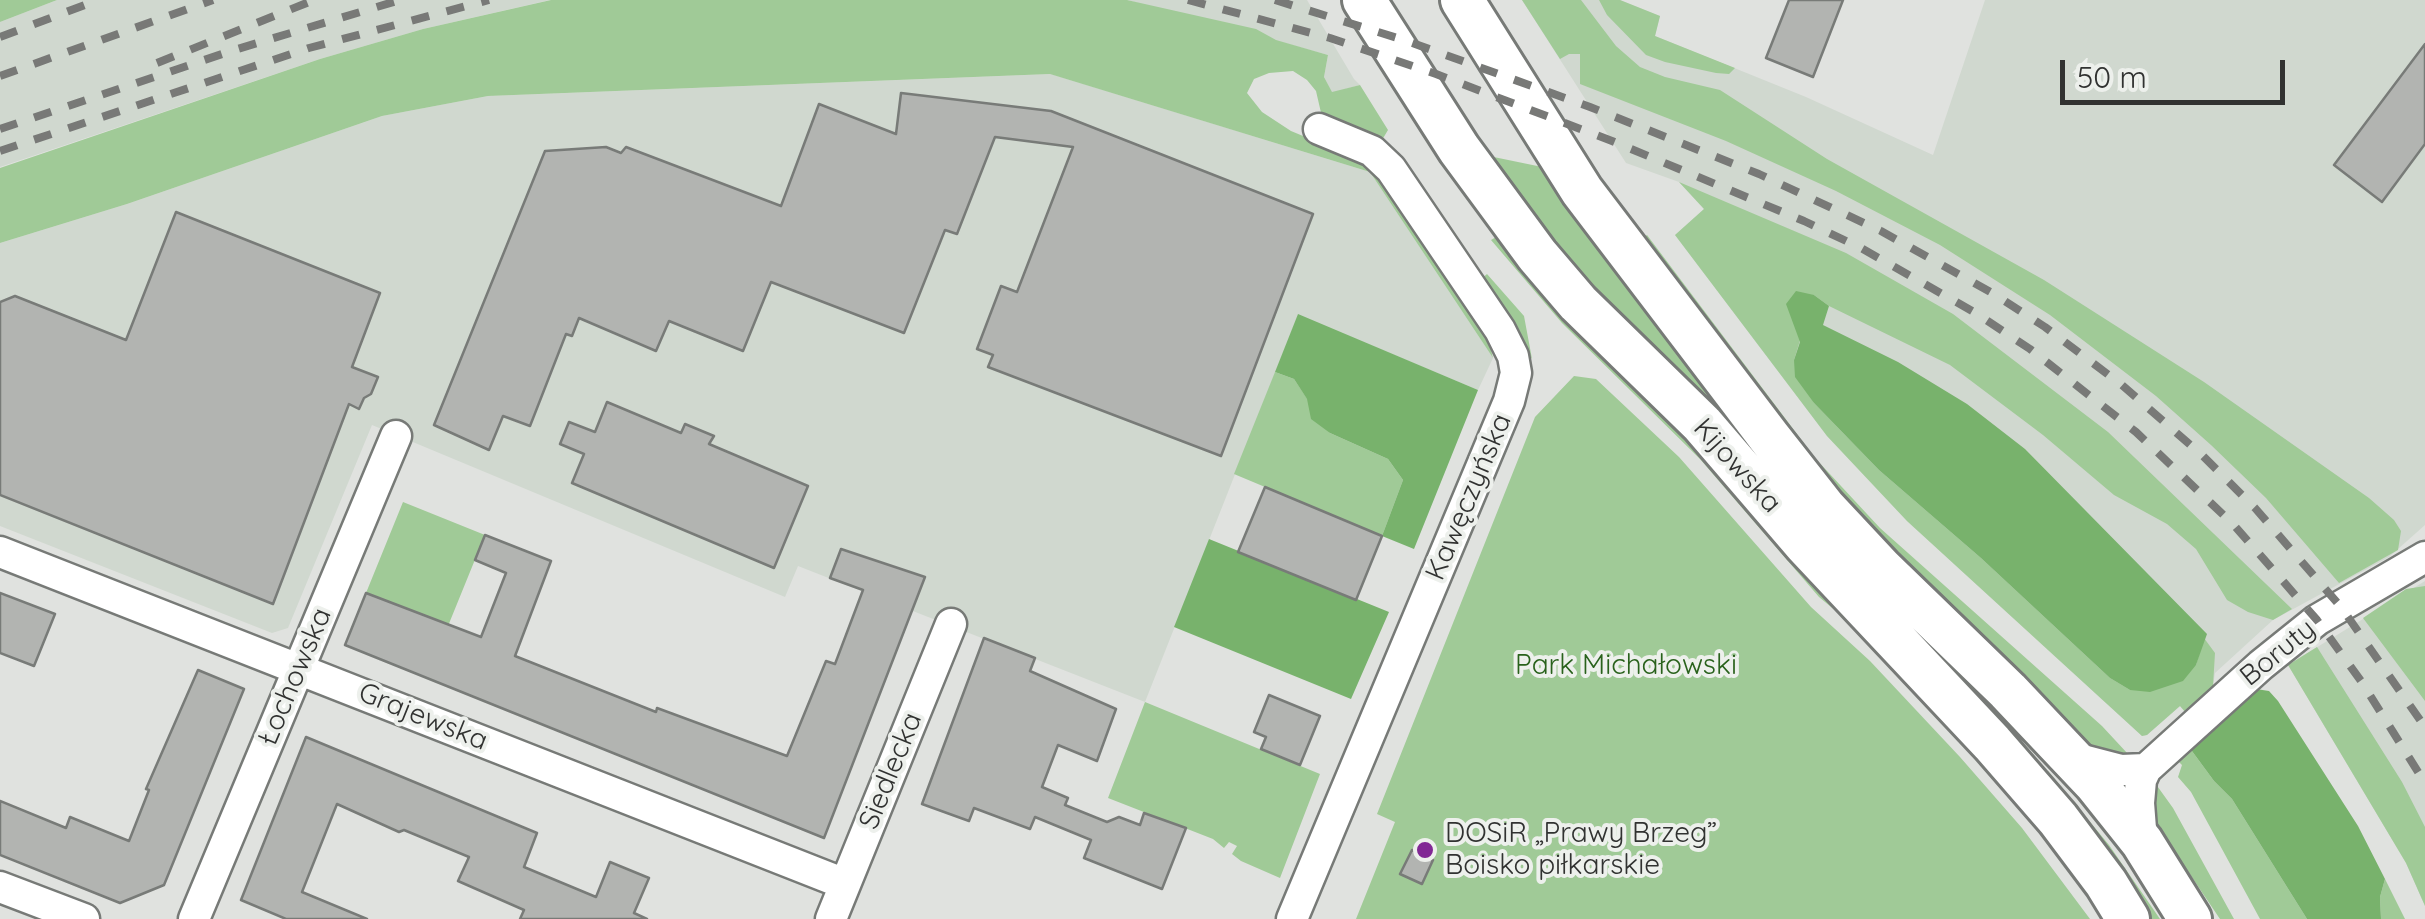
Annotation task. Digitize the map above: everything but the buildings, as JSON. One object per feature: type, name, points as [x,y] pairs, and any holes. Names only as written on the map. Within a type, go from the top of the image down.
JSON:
[{"type":"street","name":"Kijowska","points":[[1364,0],[1459,149],[1537,255],[1578,303],[1702,424],[1806,544],[1992,743],[2058,819],[2128,919]]},
{"type":"street","name":"Kijowska","points":[[1462,0],[1582,190],[1813,493],[1881,568],[2070,757],[2142,842],[2190,919]]},
{"type":"street","name":"Kawęczyńska","points":[[1292,919],[1509,400],[1516,373],[1514,356],[1500,330],[1391,168],[1372,151],[1319,129]]},
{"type":"street","name":"Łochowska","points":[[194,919],[396,436]]},
{"type":"street","name":"Grajewska","points":[[0,552],[844,884]]},
{"type":"street","name":"Boruty","points":[[2146,769],[2317,620],[2425,558]]},
{"type":"street","name":"Siedlecka","points":[[831,919],[951,624]]},
{"type":"street","points":[[2070,757],[2121,770],[2146,769],[2139,803],[2142,842]]},
{"type":"street","points":[[0,887],[84,919]]},
{"type":"shaded area","points":[[57,0],[550,0],[423,29],[320,59],[0,167],[0,22]]},
{"type":"shaded area","points":[[1127,0],[1307,0],[1360,85],[1332,93],[1324,77],[1328,55]]},
{"type":"shaded area","points":[[1522,0],[1620,0],[1660,16],[1655,36],[1806,97],[1933,155],[1985,0],[2425,0],[2425,525],[2389,557],[2273,620],[2215,673],[2213,686],[2186,713],[2180,706],[2142,736],[1907,521],[1827,436],[1675,235],[1704,209],[1679,182],[1626,163]]},
{"type":"shaded area","points":[[1051,74],[1370,172],[1493,358],[1478,390],[1298,315],[1145,702],[798,566],[785,597],[372,425],[288,628],[272,633],[0,526],[0,243],[127,204],[382,116],[488,96]]},
{"type":"shaded area","points":[[2425,581],[2425,906],[2406,863],[2288,665]]},
{"type":"green space","points":[[0,0],[57,0],[0,22]]},
{"type":"green space","points":[[551,0],[1127,0],[1256,29],[1276,40],[1328,55],[1324,77],[1332,92],[1360,85],[1388,130],[1382,140],[1322,117],[1316,91],[1293,71],[1254,79],[1247,93],[1262,112],[1291,131],[1356,158],[1377,172],[1488,338],[1493,358],[1370,172],[1050,74],[488,96],[382,116],[127,204],[0,243],[0,168],[320,59],[423,29]]},
{"type":"green space","points":[[1522,0],[1581,0],[1616,46],[1640,67],[1720,90],[1827,159],[2044,280],[2204,382],[2369,498],[2401,531],[2398,550],[2339,583],[2266,498],[2211,445],[2156,396],[2050,315],[1940,245],[1836,191],[1726,141],[1580,84],[1580,54],[1560,59]]},
{"type":"green space","points":[[1599,0],[1620,0],[1660,16],[1655,36],[1735,68],[1729,74],[1716,73],[1646,55],[1607,15]]},
{"type":"green space","points":[[1484,155],[1547,168],[1736,426],[1733,430],[1577,274]]},
{"type":"green space","points":[[1679,182],[1846,253],[1953,314],[2108,432],[2292,609],[2273,620],[2227,600],[2196,549],[2167,524],[2114,495],[1950,365],[1814,295],[1794,360],[1814,403],[1879,470],[2110,678],[2130,690],[2196,665],[2204,638],[2215,653],[2213,686],[2186,713],[2180,706],[2142,736],[1907,521],[1827,436],[1675,235],[1704,209]]},
{"type":"green space","points":[[1647,235],[1815,458],[1880,528],[2102,726],[2128,754],[2111,754],[2089,744],[2027,679],[1922,587],[1863,528],[1642,239]]},
{"type":"green space","points":[[1498,236],[1676,425],[1860,631],[1819,597],[1700,459],[1562,323],[1491,240]]},
{"type":"green space","points":[[1487,274],[1524,316],[1532,359],[1480,280]]},
{"type":"green space","points":[[1796,291],[1814,295],[1829,306],[1823,325],[1898,362],[1967,404],[2025,449],[2207,634],[2196,665],[2183,681],[2150,692],[2130,690],[2110,678],[1879,470],[1814,403],[1795,377],[1794,360],[1800,342],[1786,304]]},
{"type":"green space","points":[[1298,314],[1478,390],[1414,549],[1382,536],[1403,480],[1388,459],[1330,433],[1311,419],[1307,399],[1294,379],[1275,372]]},
{"type":"green space","points":[[1275,372],[1294,379],[1330,433],[1388,459],[1403,480],[1382,536],[1234,474]]},
{"type":"green space","name":"Park Michałowski","points":[[1574,376],[1596,379],[1679,457],[1811,607],[1870,661],[1960,757],[2022,828],[2090,919],[1356,919],[1395,822],[1377,814],[1535,417]]},
{"type":"green space","points":[[403,502],[485,535],[448,626],[366,593]]},
{"type":"green space","points":[[1209,539],[1389,612],[1351,699],[1174,627]]},
{"type":"green space","points":[[2425,586],[2425,701],[2363,618],[2406,589]]},
{"type":"green space","points":[[2317,647],[2402,782],[2425,827],[2425,906],[2406,863],[2288,665]]},
{"type":"green space","points":[[2256,689],[2269,691],[2278,701],[2358,826],[2385,879],[2380,897],[2381,919],[2307,919],[2232,799],[2189,747]]},
{"type":"green space","points":[[1145,702],[1320,774],[1280,878],[1241,861],[1232,854],[1237,846],[1229,842],[1224,848],[1213,839],[1108,798]]},
{"type":"green space","points":[[2189,747],[2232,799],[2307,919],[2260,919],[2191,792],[2178,777],[2182,765],[2176,759]]},
{"type":"green space","points":[[2048,771],[2109,845],[2160,919],[2148,919],[2043,775]]},
{"type":"green space","points":[[2155,783],[2173,808],[2234,919],[2220,919],[2152,818]]},
{"type":"green space","points":[[2385,879],[2405,919],[2381,919],[2380,897]]},
{"type":"railway","points":[[0,37],[98,0]]},
{"type":"railway","points":[[0,76],[213,0]]},
{"type":"railway","points":[[157,63],[314,0]]},
{"type":"railway","points":[[0,129],[234,50],[400,0]]},
{"type":"railway","points":[[0,151],[309,48],[489,0]]},
{"type":"railway","points":[[1188,0],[1330,38],[1612,141],[1804,221],[1861,248],[1974,312],[2030,349],[2136,432],[2233,524],[2317,620],[2425,783]]},
{"type":"railway","points":[[1275,0],[1404,40],[1590,107],[1759,174],[1881,231],[1994,294],[2122,385],[2255,508],[2341,607],[2425,727]]},
{"type":"place","name":"DOSiR „Prawy Brzeg” Boisko piłkarskie","points":[[1425,850]]}]
